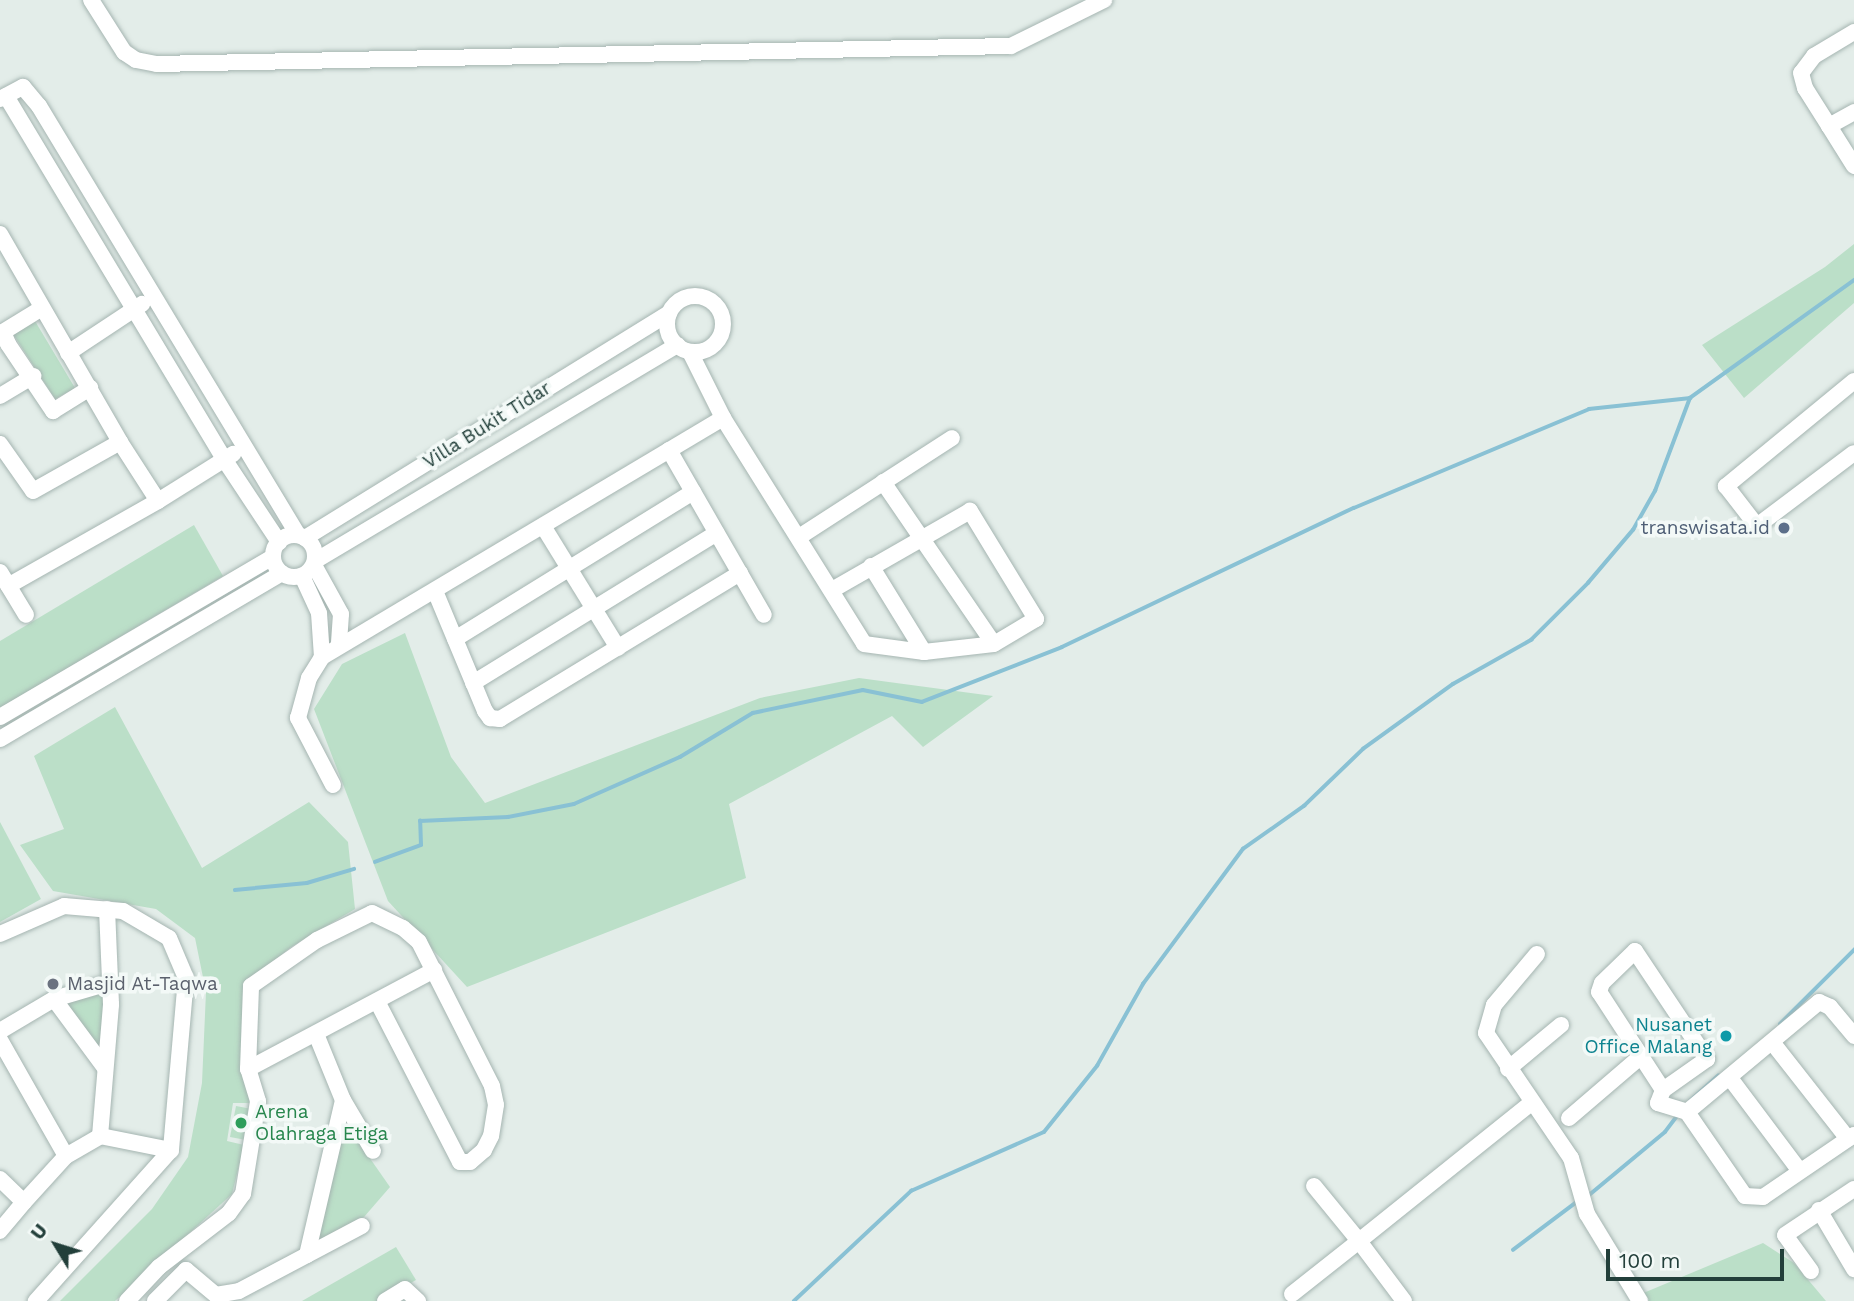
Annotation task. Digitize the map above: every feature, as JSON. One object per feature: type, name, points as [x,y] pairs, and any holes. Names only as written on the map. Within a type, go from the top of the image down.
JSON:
[{"type":"street","points":[[91,0],[124,52],[136,60],[157,64],[1012,46],[1104,0]]},
{"type":"street","points":[[1854,32],[1814,56],[1801,73],[1805,88],[1854,166]]},
{"type":"street","points":[[282,573],[276,549],[224,459],[135,308],[3,98],[23,87],[39,106],[155,295],[242,449],[302,537],[314,549],[315,563],[341,614],[339,644]]},
{"type":"street","points":[[1829,126],[1854,112]]},
{"type":"street","points":[[0,234],[5,252],[42,308],[120,442],[158,501]]},
{"type":"street","points":[[68,353],[155,295]]},
{"type":"street","name":"Villa Bukit Tidar","points":[[302,537],[669,313],[678,302],[695,296],[709,300],[719,310],[723,327],[718,340],[704,351],[683,349],[315,563]]},
{"type":"street","points":[[42,308],[3,332],[53,411],[90,388]]},
{"type":"street","points":[[669,313],[667,327],[864,644],[923,653],[994,644],[1036,619],[970,511],[918,537],[832,590]]},
{"type":"street","points":[[0,396],[33,376]]},
{"type":"street","points":[[1854,381],[1726,486],[1757,526],[1849,457],[1854,476]]},
{"type":"street","points":[[321,650],[364,634],[723,418]]},
{"type":"street","points":[[799,537],[952,438]]},
{"type":"street","points":[[0,444],[33,491],[120,442]]},
{"type":"street","points":[[26,615],[4,579],[158,501],[242,449]]},
{"type":"street","points":[[669,450],[765,615]]},
{"type":"street","points":[[883,482],[918,537],[994,644]]},
{"type":"street","points":[[455,639],[694,492]]},
{"type":"street","points":[[543,526],[618,648]]},
{"type":"street","points":[[473,683],[717,533]]},
{"type":"street","points":[[0,717],[276,549],[302,537]]},
{"type":"street","points":[[302,576],[315,563]]},
{"type":"street","points":[[871,566],[923,653]]},
{"type":"street","points":[[0,739],[282,573],[302,576]]},
{"type":"street","points":[[435,591],[485,711],[490,718],[500,719],[740,573]]},
{"type":"street","points":[[302,576],[319,612],[321,650],[304,690],[298,718],[332,785]]},
{"type":"street","points":[[0,934],[64,906],[123,911],[169,938],[186,978],[171,1150],[36,1301]]},
{"type":"street","points":[[100,1136],[112,982],[107,909]]},
{"type":"street","points":[[127,1301],[182,1249],[229,1213],[243,1194],[258,1101],[248,1069],[251,986],[317,940],[372,913],[403,928],[419,942],[496,1096],[491,1136],[470,1162],[460,1162],[377,1001]]},
{"type":"street","points":[[1663,1090],[1639,1058],[1599,992],[1602,983],[1636,951],[1707,1059],[1663,1090],[1658,1103],[1683,1111],[1750,1199],[1763,1197],[1851,1137],[1772,1042]]},
{"type":"street","points":[[1537,954],[1486,1018],[1486,1034],[1530,1104],[1571,1158],[1582,1196],[1640,1301]]},
{"type":"street","points":[[248,1069],[434,970]]},
{"type":"street","points":[[0,1031],[54,999],[112,982]]},
{"type":"street","points":[[54,999],[105,1068]]},
{"type":"street","points":[[1683,1111],[1730,1078],[1819,1002],[1830,1007],[1854,1036]]},
{"type":"street","points":[[1508,1069],[1561,1025]]},
{"type":"street","points":[[316,1034],[343,1100],[373,1152]]},
{"type":"street","points":[[0,1040],[66,1156]]},
{"type":"street","points":[[1569,1118],[1639,1058]]},
{"type":"street","points":[[1730,1078],[1799,1170]]},
{"type":"street","points":[[307,1255],[343,1100]]},
{"type":"street","points":[[1292,1294],[1530,1104]]},
{"type":"street","points":[[0,1231],[66,1156],[100,1136],[171,1150]]},
{"type":"street","points":[[0,1181],[23,1202]]},
{"type":"street","points":[[1314,1186],[1404,1301]]},
{"type":"street","points":[[1811,1271],[1785,1235],[1854,1189]]},
{"type":"street","points":[[1819,1210],[1854,1269]]},
{"type":"street","points":[[182,1249],[186,1270],[204,1287],[225,1296],[362,1226]]},
{"type":"street","points":[[155,1301],[186,1270]]},
{"type":"street","points":[[385,1301],[405,1289],[418,1301]]},
{"type":"green space","points":[[1854,244],[1854,303],[1744,398],[1702,345],[1825,267]]},
{"type":"green space","points":[[35,321],[75,388],[55,399],[13,334]]},
{"type":"green space","points":[[194,525],[223,576],[0,708],[0,641]]},
{"type":"green space","points":[[405,633],[451,757],[485,803],[760,698],[859,678],[993,696],[923,747],[892,716],[729,804],[746,878],[467,987],[388,901],[314,709],[342,664]]},
{"type":"green space","points":[[115,707],[202,868],[309,802],[348,842],[355,909],[291,947],[244,985],[252,1103],[233,1103],[227,1141],[244,1145],[232,1194],[115,1301],[60,1301],[152,1209],[188,1157],[202,1083],[206,992],[195,938],[156,909],[53,891],[20,845],[64,829],[34,756]]},
{"type":"green space","points":[[0,822],[41,899],[0,922]]},
{"type":"green space","points":[[106,988],[101,1050],[65,1001]]},
{"type":"green space","name":"Arena Olahraga Etiga","points":[[236,1106],[252,1109],[246,1140],[230,1137]]},
{"type":"green space","points":[[346,1124],[390,1187],[364,1217],[316,1242]]},
{"type":"green space","points":[[1763,1243],[1794,1263],[1826,1301],[1645,1301],[1641,1294]]},
{"type":"green space","points":[[396,1247],[416,1280],[379,1301],[302,1301]]},
{"type":"waterway","points":[[375,862],[421,845],[420,821],[508,817],[574,804],[680,757],[753,713],[863,690],[922,702],[1062,647],[1354,508],[1589,409],[1690,398],[1854,280]]},
{"type":"waterway","points":[[794,1301],[911,1191],[1044,1132],[1097,1066],[1143,984],[1243,849],[1304,806],[1363,749],[1453,684],[1531,640],[1588,583],[1633,530],[1655,491],[1690,398]]},
{"type":"waterway","points":[[235,890],[307,883],[354,869]]},
{"type":"waterway","points":[[1780,1024],[1854,950]]},
{"type":"waterway","points":[[1690,1101],[1718,1076]]},
{"type":"waterway","points":[[1588,1196],[1665,1132],[1678,1115]]},
{"type":"waterway","points":[[1513,1250],[1578,1201]]},
{"type":"place","name":"transwisata.id","points":[[1784,528]]},
{"type":"place","name":"Masjid At-Taqwa","points":[[53,984]]},
{"type":"place","name":"Nusanet Office Malang","points":[[1726,1036]]},
{"type":"place","name":"Arena Olahraga Etiga","points":[[241,1123]]}]
